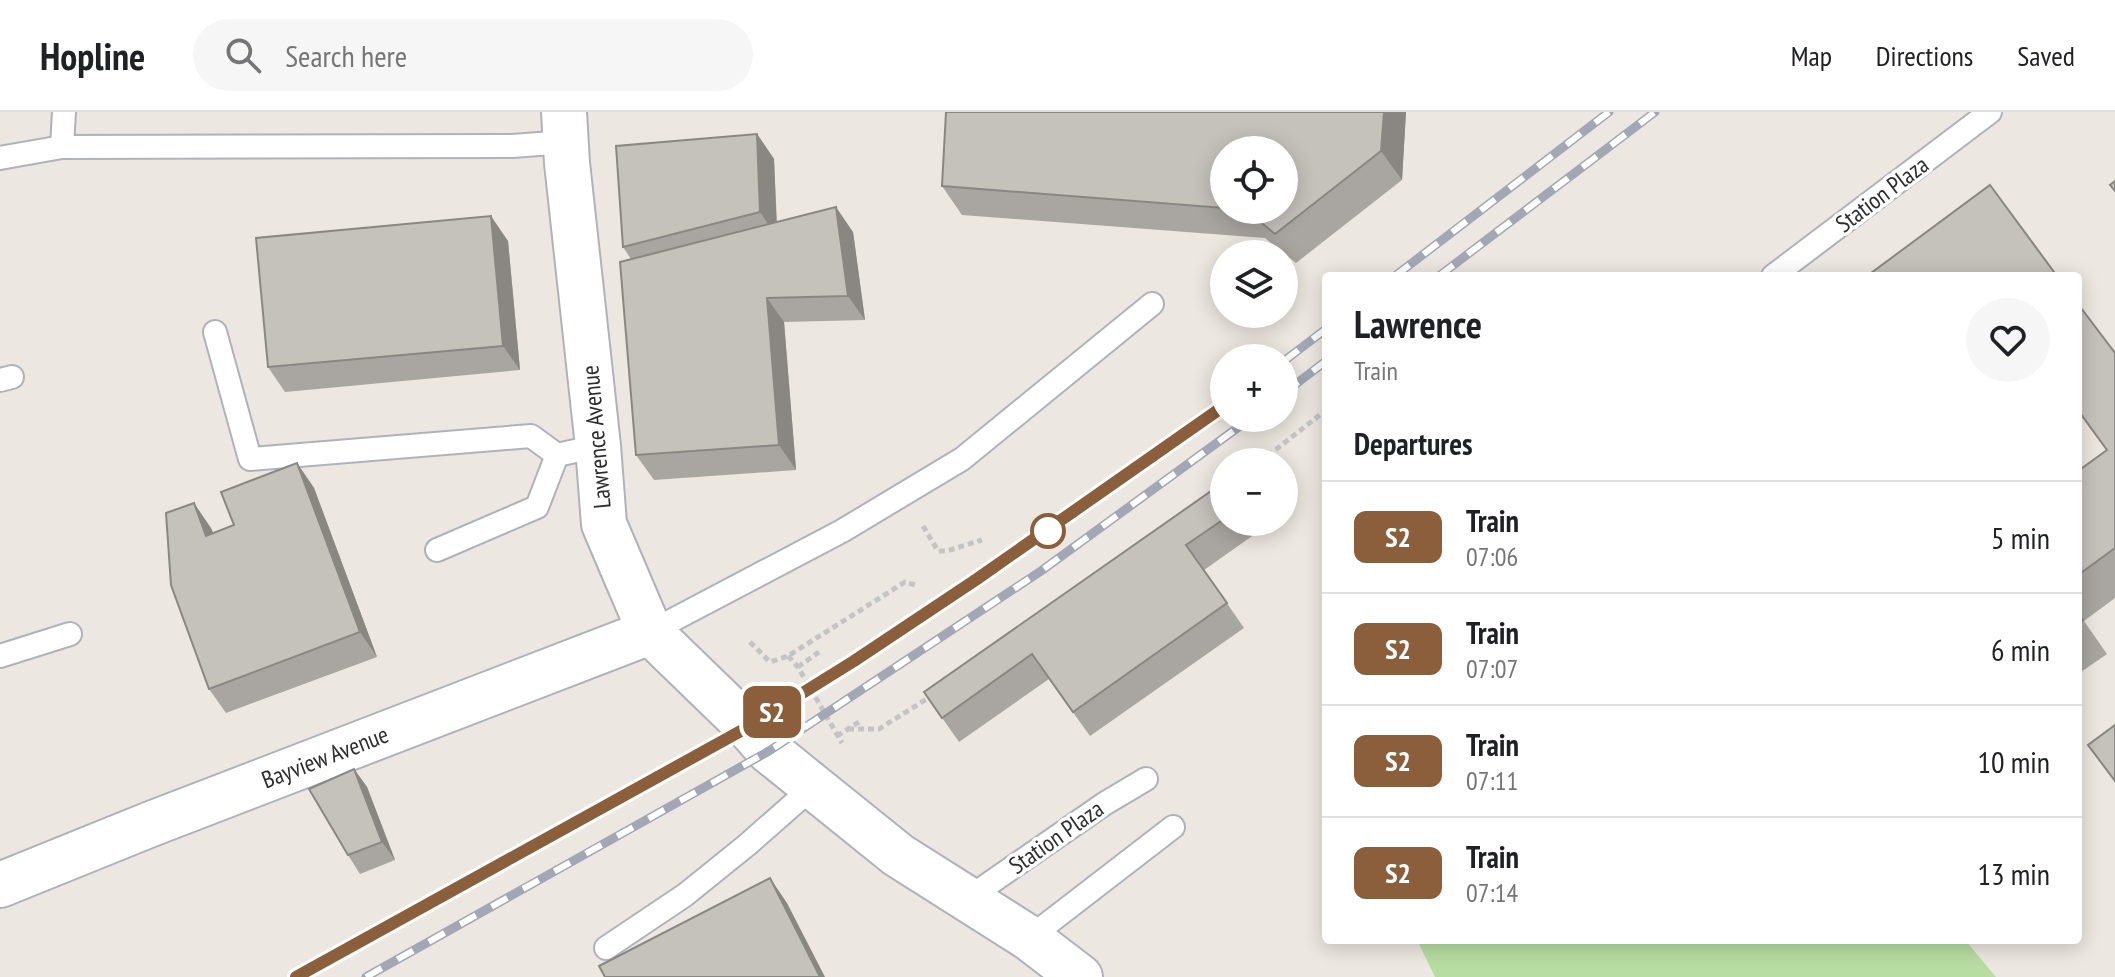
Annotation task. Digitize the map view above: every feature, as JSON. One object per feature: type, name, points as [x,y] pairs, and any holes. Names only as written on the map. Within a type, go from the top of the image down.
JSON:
[{"type":"street","name":"Lawrence Avenue","points":[[565,127],[577,451],[650,632],[769,751],[898,855],[1029,938],[1075,976]]},
{"type":"street","name":"Bayview Avenue","points":[[0,885],[650,632]]},
{"type":"lane","points":[[62,147],[64,112]]},
{"type":"lane","name":"Station Plaza","points":[[1778,272],[1990,112]]},
{"type":"lane","points":[[0,158],[62,147],[496,146],[565,127]]},
{"type":"lane","points":[[650,632],[842,531],[962,459],[1152,304]]},
{"type":"lane","points":[[215,332],[250,459],[531,436],[577,451],[537,507],[437,550]]},
{"type":"lane","points":[[0,656],[70,634]]},
{"type":"lane","name":"Station Plaza","points":[[967,899],[1104,804],[1146,779]]},
{"type":"lane","points":[[606,948],[685,895],[814,786]]},
{"type":"lane","points":[[1029,938],[1173,827]]},
{"type":"path","points":[[1278,448],[1322,413]]},
{"type":"path","points":[[947,551],[982,540]]},
{"type":"path","points":[[750,642],[770,662],[788,656],[905,582],[915,585]]},
{"type":"path","points":[[798,667],[819,652]]},
{"type":"path","points":[[788,656],[798,667],[842,744]]},
{"type":"path","points":[[848,729],[879,729],[943,689]]},
{"type":"path","points":[[837,736],[862,720]]},
{"type":"green space","points":[[1419,944],[1968,944],[1996,977],[1435,977]]},
{"type":"building","points":[[946,112],[1384,112],[1381,151],[1298,216],[1298,136],[1210,136],[1210,207],[942,186]]},
{"type":"building","points":[[757,134],[760,212],[623,247],[616,146]]},
{"type":"building","points":[[1990,185],[2054,272],[1872,272]]},
{"type":"building","points":[[836,207],[848,296],[767,298],[779,445],[636,455],[620,262]]},
{"type":"building","points":[[491,216],[503,346],[268,367],[256,238]]},
{"type":"building","points":[[1263,224],[1288,224],[1275,234]]},
{"type":"building","points":[[2082,309],[2115,353],[2115,548],[2082,572],[2082,468],[2107,450],[2082,416]]},
{"type":"building","points":[[297,463],[360,632],[209,689],[171,585],[166,513],[194,503],[206,536],[234,525],[221,492]]},
{"type":"building","points":[[1210,492],[1210,529],[1186,545],[1227,603],[1073,712],[1032,654],[942,718],[924,692]]},
{"type":"building","points":[[2115,725],[2115,781],[2088,745]]},
{"type":"building","points":[[354,769],[382,842],[348,855],[309,789]]},
{"type":"building","points":[[770,878],[820,977],[605,977],[599,966]]},
{"type":"railway","points":[[1400,272],[1609,112]]},
{"type":"railway","points":[[1444,272],[1655,112]]},
{"type":"railway","points":[[1298,350],[1322,332]]},
{"type":"railway","points":[[1298,382],[1322,364]]},
{"type":"railway","points":[[296,977],[748,727],[854,661],[1026,546],[1210,416]]},
{"type":"railway","points":[[366,977],[769,751],[1041,571],[1232,432]]},
{"type":"train","name":"S2","points":[[296,977],[748,727],[977,579],[1210,416]]}]
